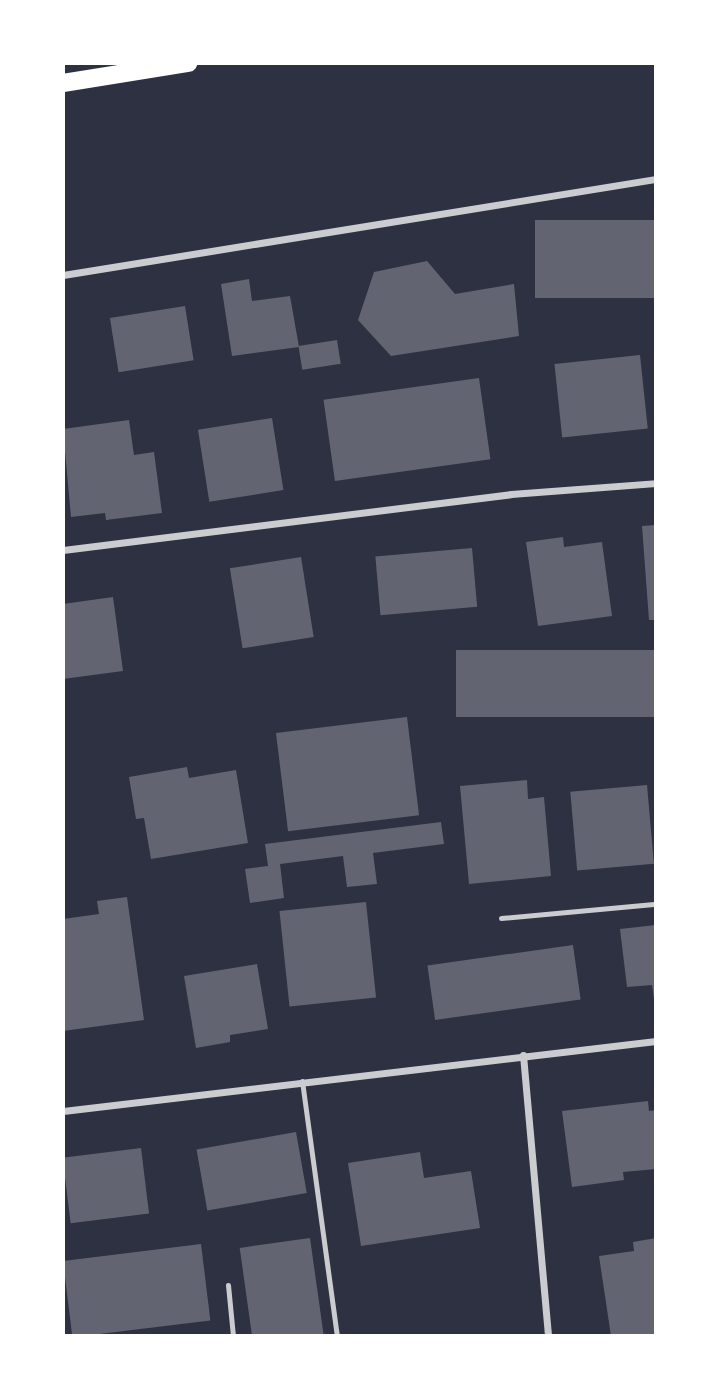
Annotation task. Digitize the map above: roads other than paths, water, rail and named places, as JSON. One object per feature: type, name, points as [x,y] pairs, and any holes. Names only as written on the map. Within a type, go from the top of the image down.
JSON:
[{"type":"main road","points":[[63,83],[130,68],[188,63]]},
{"type":"street","points":[[63,275],[656,178]]},
{"type":"street","points":[[63,550],[511,494],[656,483]]},
{"type":"street","points":[[63,1111],[656,1041]]},
{"type":"street","points":[[523,1055],[548,1336]]},
{"type":"lane","points":[[500,918],[656,904]]},
{"type":"lane","points":[[302,1081],[337,1336]]},
{"type":"lane","points":[[228,1285],[233,1336]]}]
